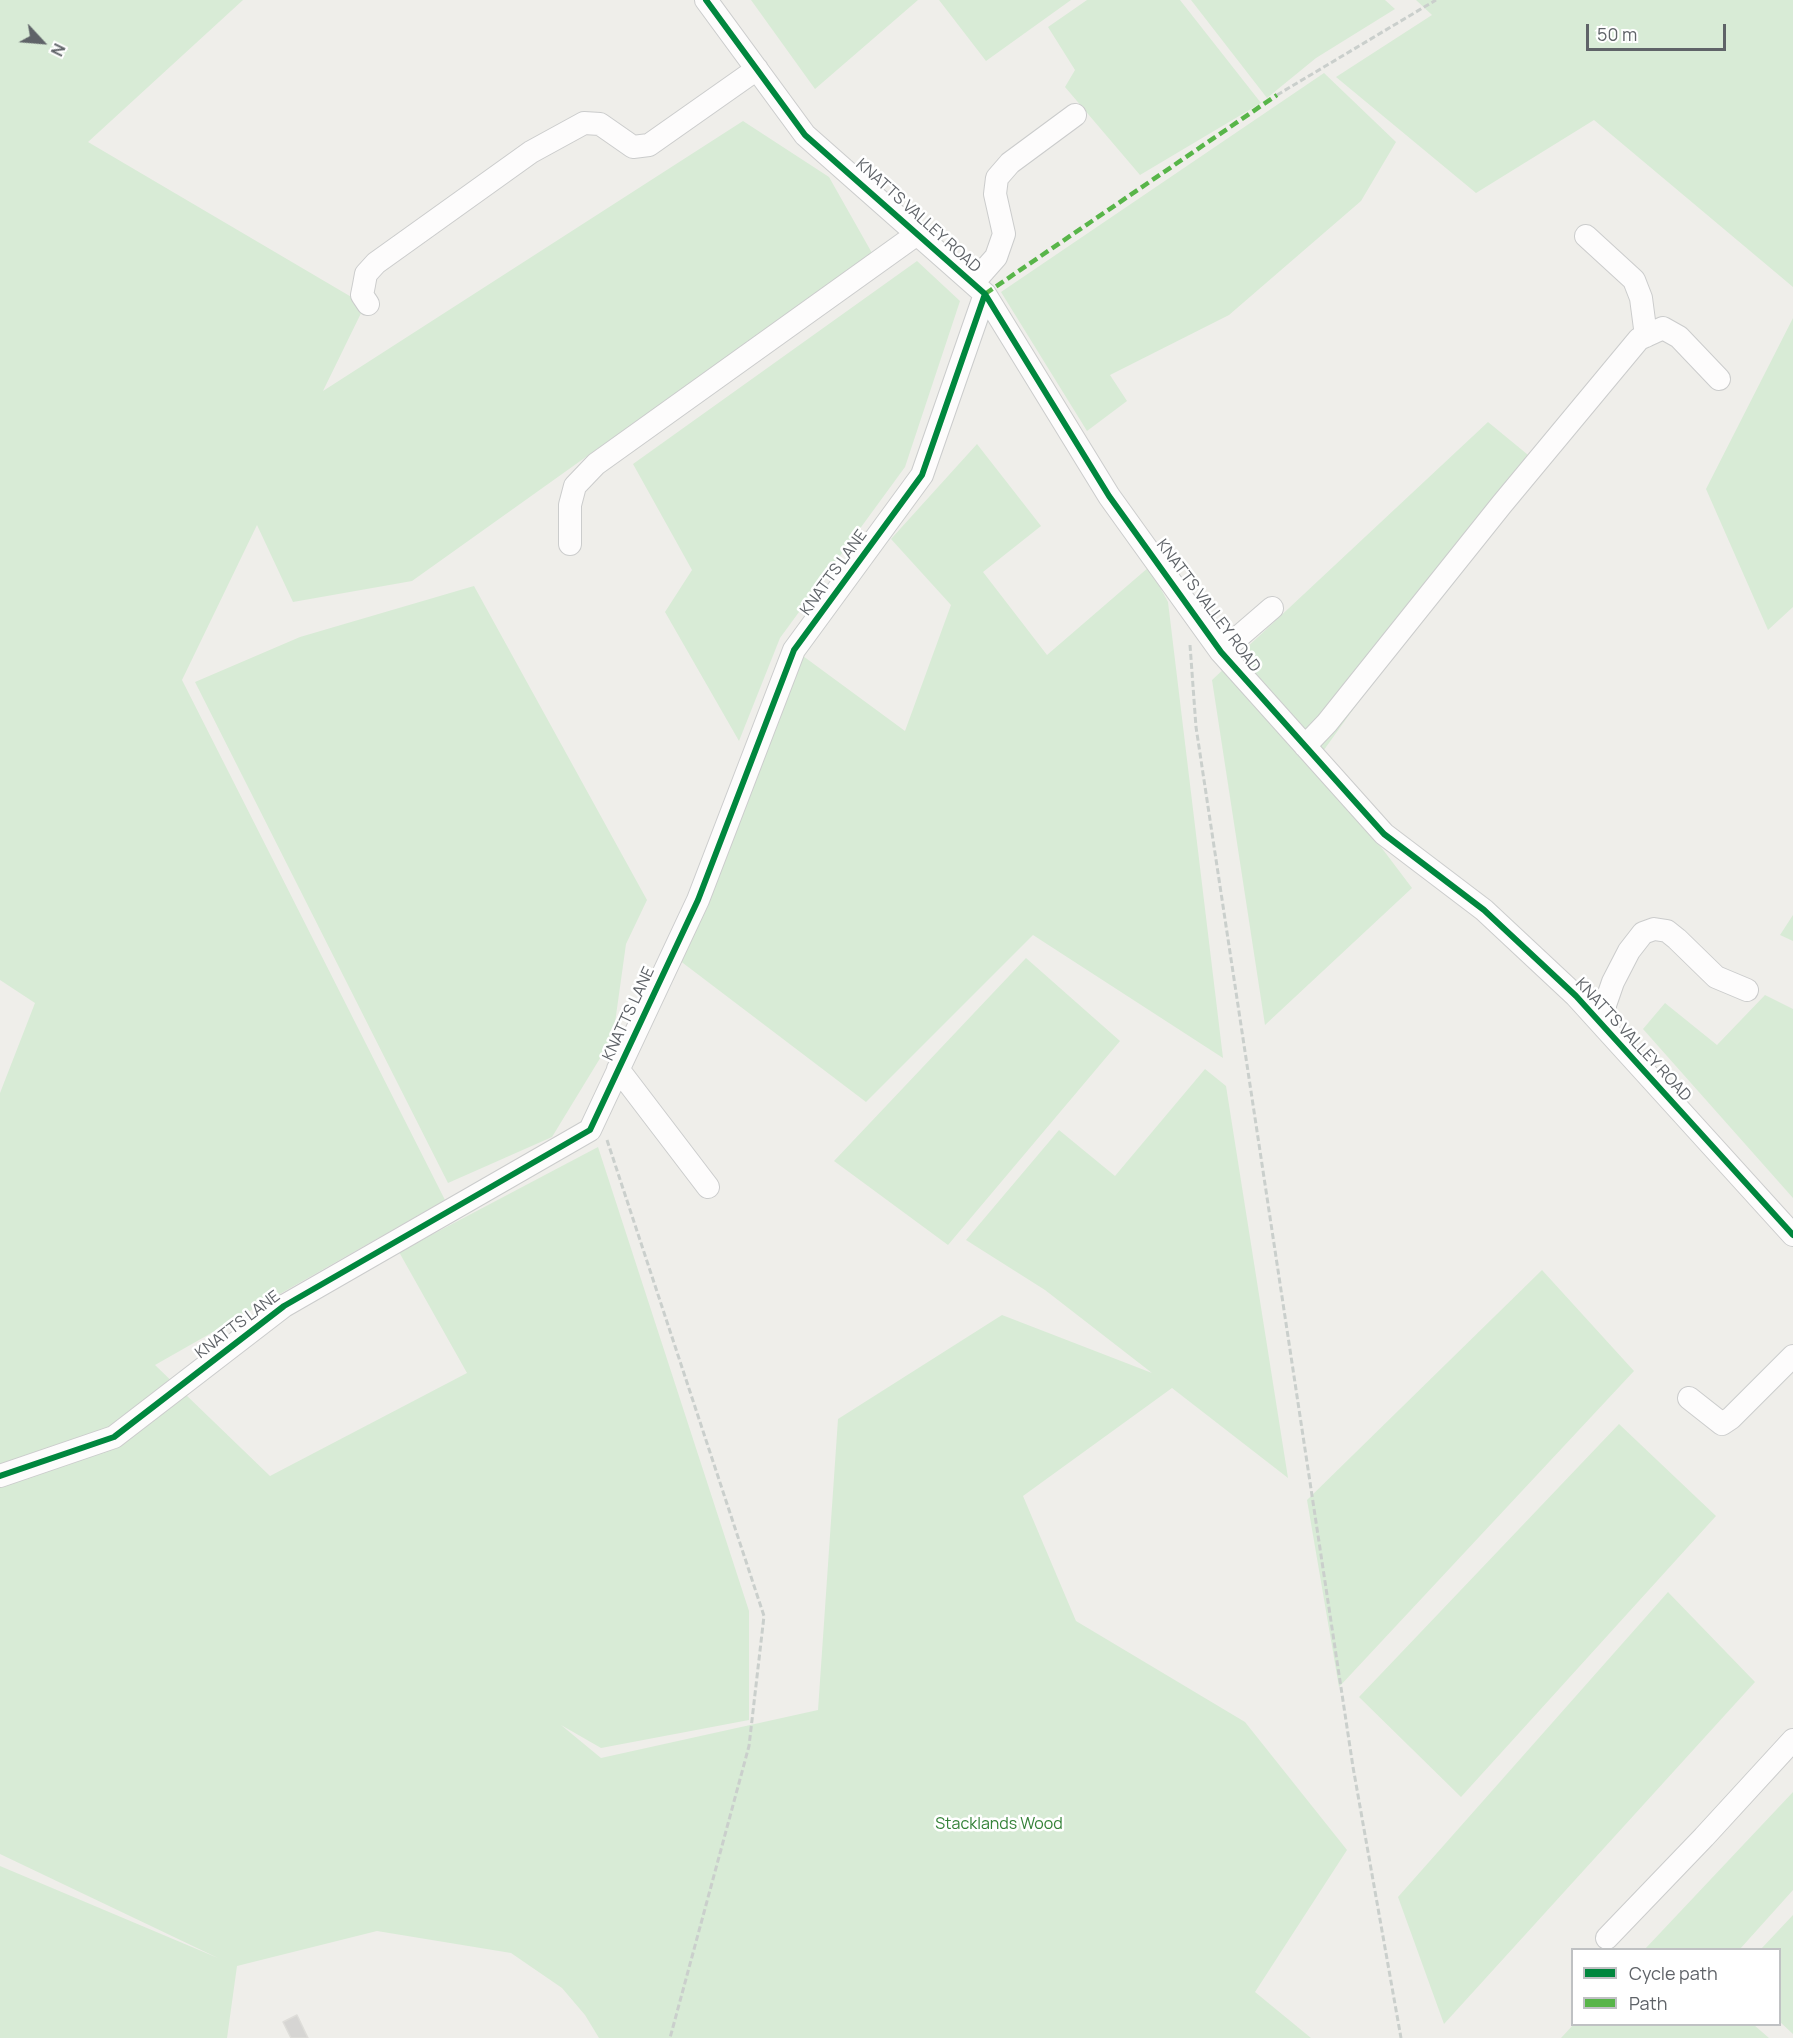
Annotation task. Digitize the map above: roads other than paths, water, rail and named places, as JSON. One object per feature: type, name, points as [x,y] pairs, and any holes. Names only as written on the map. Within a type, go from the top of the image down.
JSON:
[{"type":"street","name":"KNATTS VALLEY ROAD","points":[[706,0],[805,135],[979,288],[1109,496],[1221,652],[1384,834],[1484,910],[1576,996],[1793,1236]]},
{"type":"street","points":[[368,304],[363,295],[366,274],[376,263],[531,152],[584,123],[600,124],[633,147],[649,145],[757,69]]},
{"type":"street","points":[[979,288],[996,257],[1004,234],[995,194],[997,178],[1010,163],[1075,116]]},
{"type":"street","points":[[570,544],[570,505],[575,486],[596,464],[917,234]]},
{"type":"street","points":[[1586,236],[1634,280],[1641,298],[1646,336]]},
{"type":"street","name":"KNATTS LANE","points":[[0,1476],[114,1437],[284,1305],[590,1130],[698,900],[794,650],[922,475],[979,288]]},
{"type":"street","points":[[1305,746],[1327,723],[1562,430],[1639,339],[1662,328],[1679,337],[1719,379]]},
{"type":"street","points":[[1221,652],[1272,608]]},
{"type":"street","points":[[1605,1028],[1605,1005],[1613,982],[1629,951],[1643,933],[1654,929],[1667,932],[1677,939],[1716,977],[1747,990]]},
{"type":"street","points":[[618,1069],[708,1187]]},
{"type":"street","points":[[1689,1398],[1722,1424],[1731,1418],[1793,1356]]},
{"type":"street","points":[[1606,1938],[1704,1837],[1793,1740]]},
{"type":"park label","name":"Stacklands Wood","points":[[999,1825]]}]
